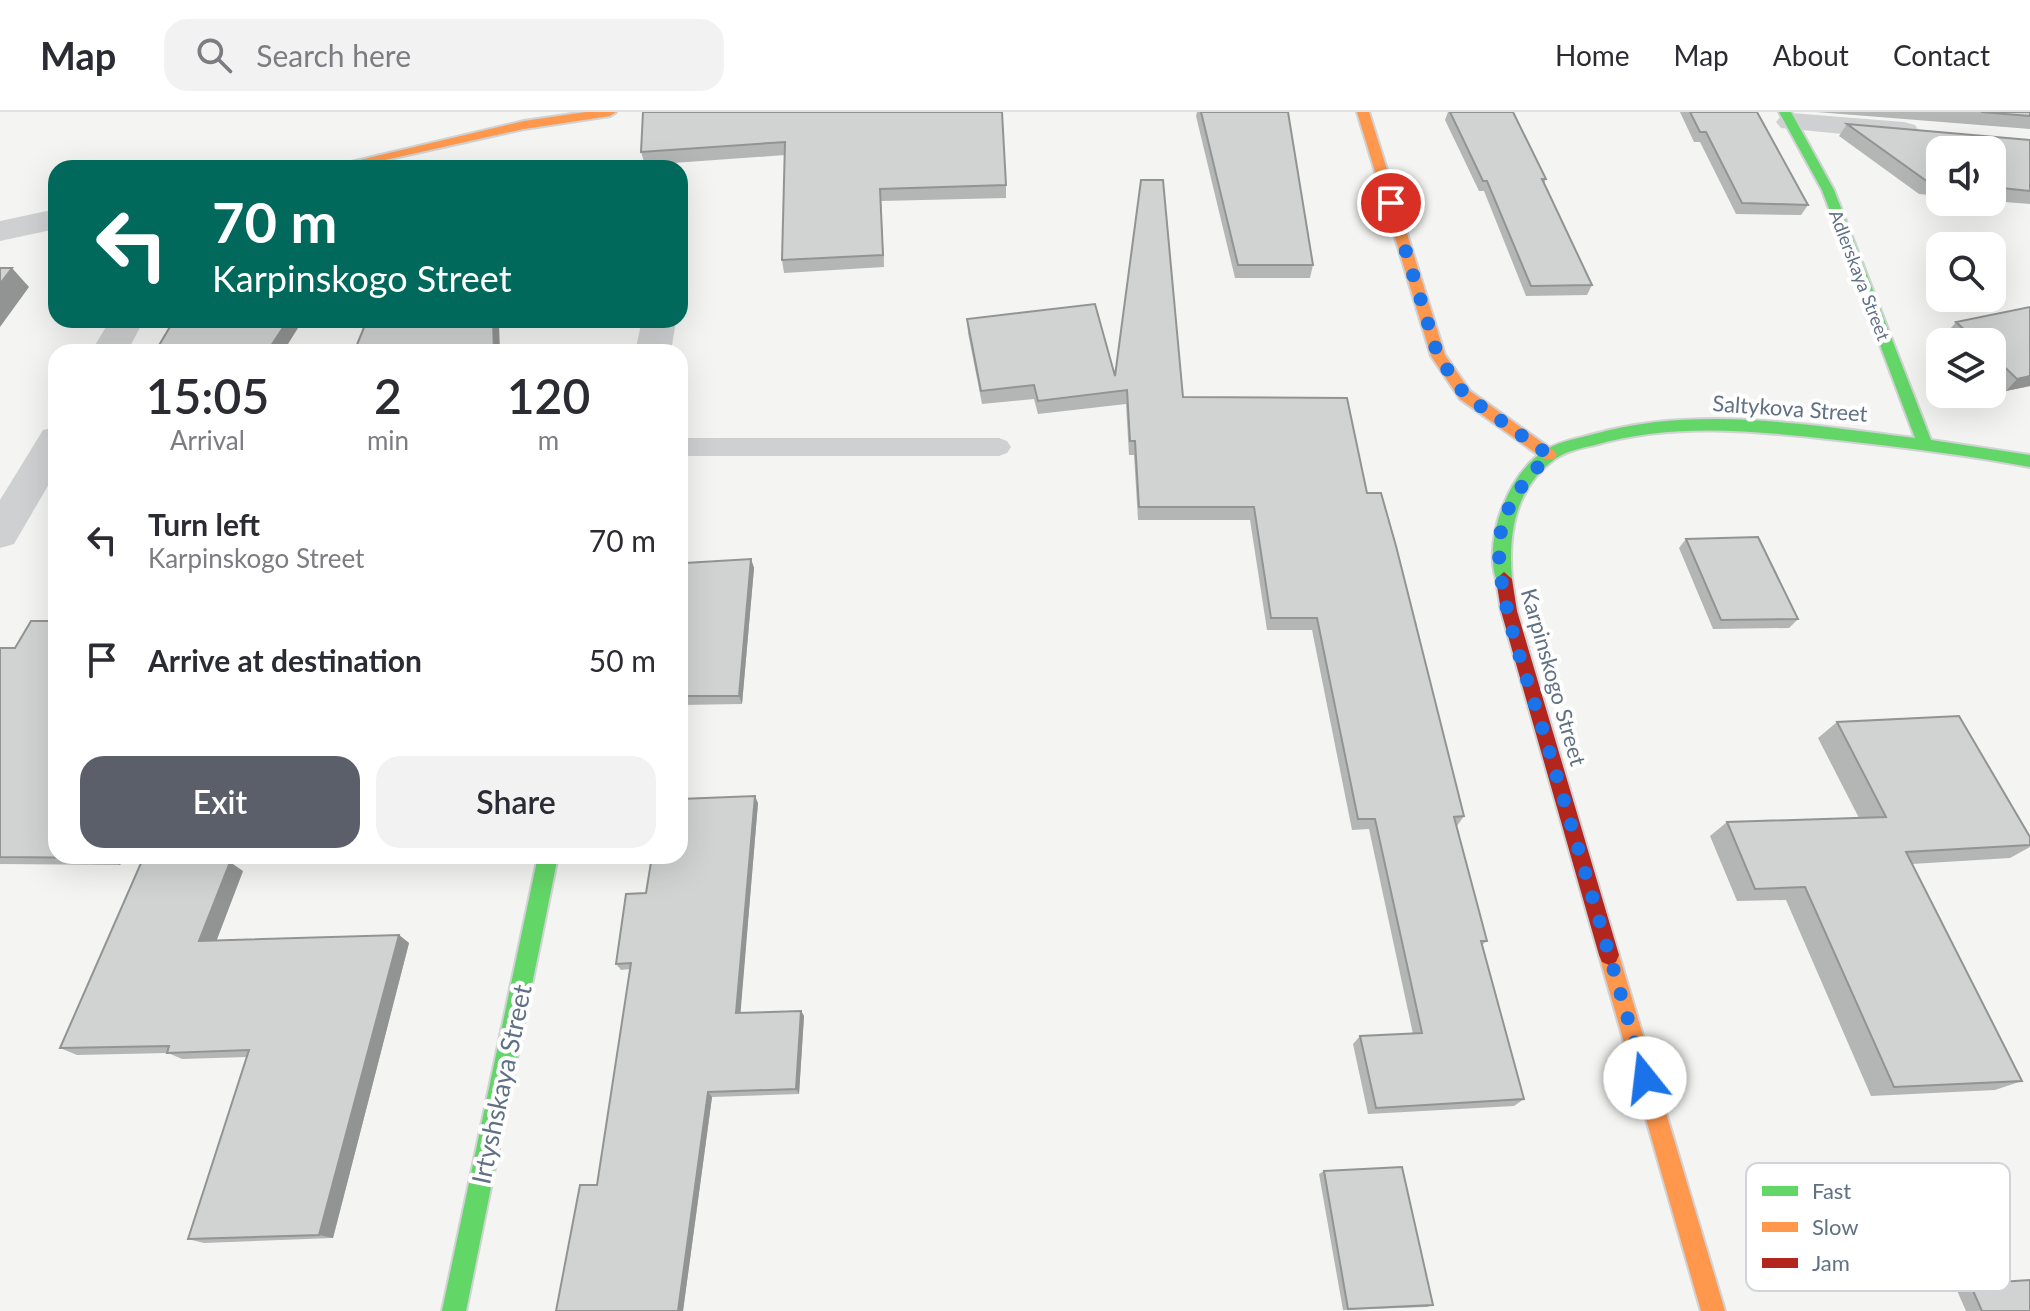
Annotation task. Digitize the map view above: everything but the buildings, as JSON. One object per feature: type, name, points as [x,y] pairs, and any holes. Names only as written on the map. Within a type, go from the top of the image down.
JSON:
[{"type":"street","points":[[368,160],[524,125],[610,112]]},
{"type":"street","points":[[1363,112],[1438,356],[1465,395],[1549,455]]},
{"type":"street","points":[[1788,117],[1934,133]]},
{"type":"street","name":"Adlerskaya Street","points":[[1788,117],[1828,190],[1925,444]]},
{"type":"street","points":[[0,231],[48,221]]},
{"type":"street","name":"Saltykova Street","points":[[1549,455],[1597,436],[1703,424],[1750,425],[1925,444],[2030,461]]},
{"type":"street","points":[[0,533],[48,453]]},
{"type":"street","name":"Karpinskogo Street","points":[[1549,455],[1523,483],[1508,509],[1500,538],[1504,586],[1532,694],[1713,1311]]},
{"type":"street","name":"Irtyshskaya Street","points":[[454,1311],[546,864]]},
{"type":"lane","points":[[688,447],[999,447]]},
{"type":"traffic: fast","points":[[1785,112],[1828,190],[1925,444]]},
{"type":"traffic: fast","points":[[1504,579],[1505,527],[1515,494],[1524,480],[1554,453],[1614,434],[1676,425],[1738,425],[1906,442],[2030,461]]},
{"type":"traffic: fast","points":[[454,1311],[546,864]]},
{"type":"traffic: slow","points":[[368,160],[524,125],[610,112]]},
{"type":"traffic: slow","points":[[1363,112],[1438,356],[1465,395],[1549,455]]},
{"type":"traffic: slow","points":[[1609,955],[1713,1311]]},
{"type":"traffic: jam","points":[[1504,579],[1509,611],[1609,955]]},
{"type":"route","points":[[1391,203],[1438,356],[1465,395],[1549,455],[1523,483],[1508,509],[1500,538],[1502,574],[1532,694],[1645,1078]]}]
